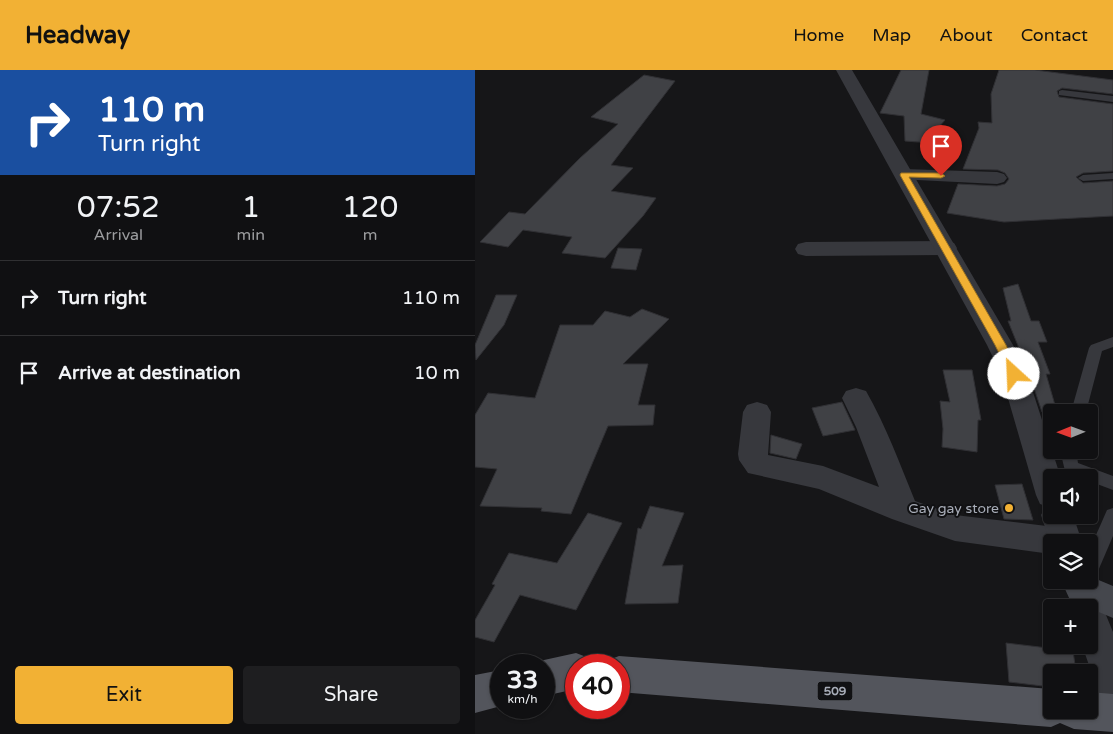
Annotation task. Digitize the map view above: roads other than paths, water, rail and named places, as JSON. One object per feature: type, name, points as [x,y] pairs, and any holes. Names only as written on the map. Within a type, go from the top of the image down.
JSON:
[{"type":"main road","points":[[1085,591],[1113,602]]},
{"type":"main road","name":"509","points":[[630,675],[1043,707]]},
{"type":"main road","points":[[475,694],[490,691]]},
{"type":"main road","points":[[1098,712],[1113,713]]},
{"type":"street","points":[[844,70],[1001,345],[1014,374],[1043,469]]},
{"type":"street","points":[[904,175],[997,178]]},
{"type":"street","points":[[806,250],[945,248]]},
{"type":"street","points":[[856,398],[870,427],[903,510]]},
{"type":"street","points":[[757,412],[753,454],[754,460],[759,465],[823,478],[903,510],[955,528],[1043,539]]},
{"type":"street","points":[[1085,591],[1113,684]]},
{"type":"lane","points":[[1061,93],[1113,100]]},
{"type":"lane","points":[[1083,178],[1113,176]]},
{"type":"lane","points":[[1080,404],[1096,348],[1113,342]]},
{"type":"lane","points":[[1070,459],[1071,467],[1113,483]]},
{"type":"lane","points":[[1085,591],[1113,515]]},
{"type":"place","name":"Gay gay store","points":[[1009,508]]}]
